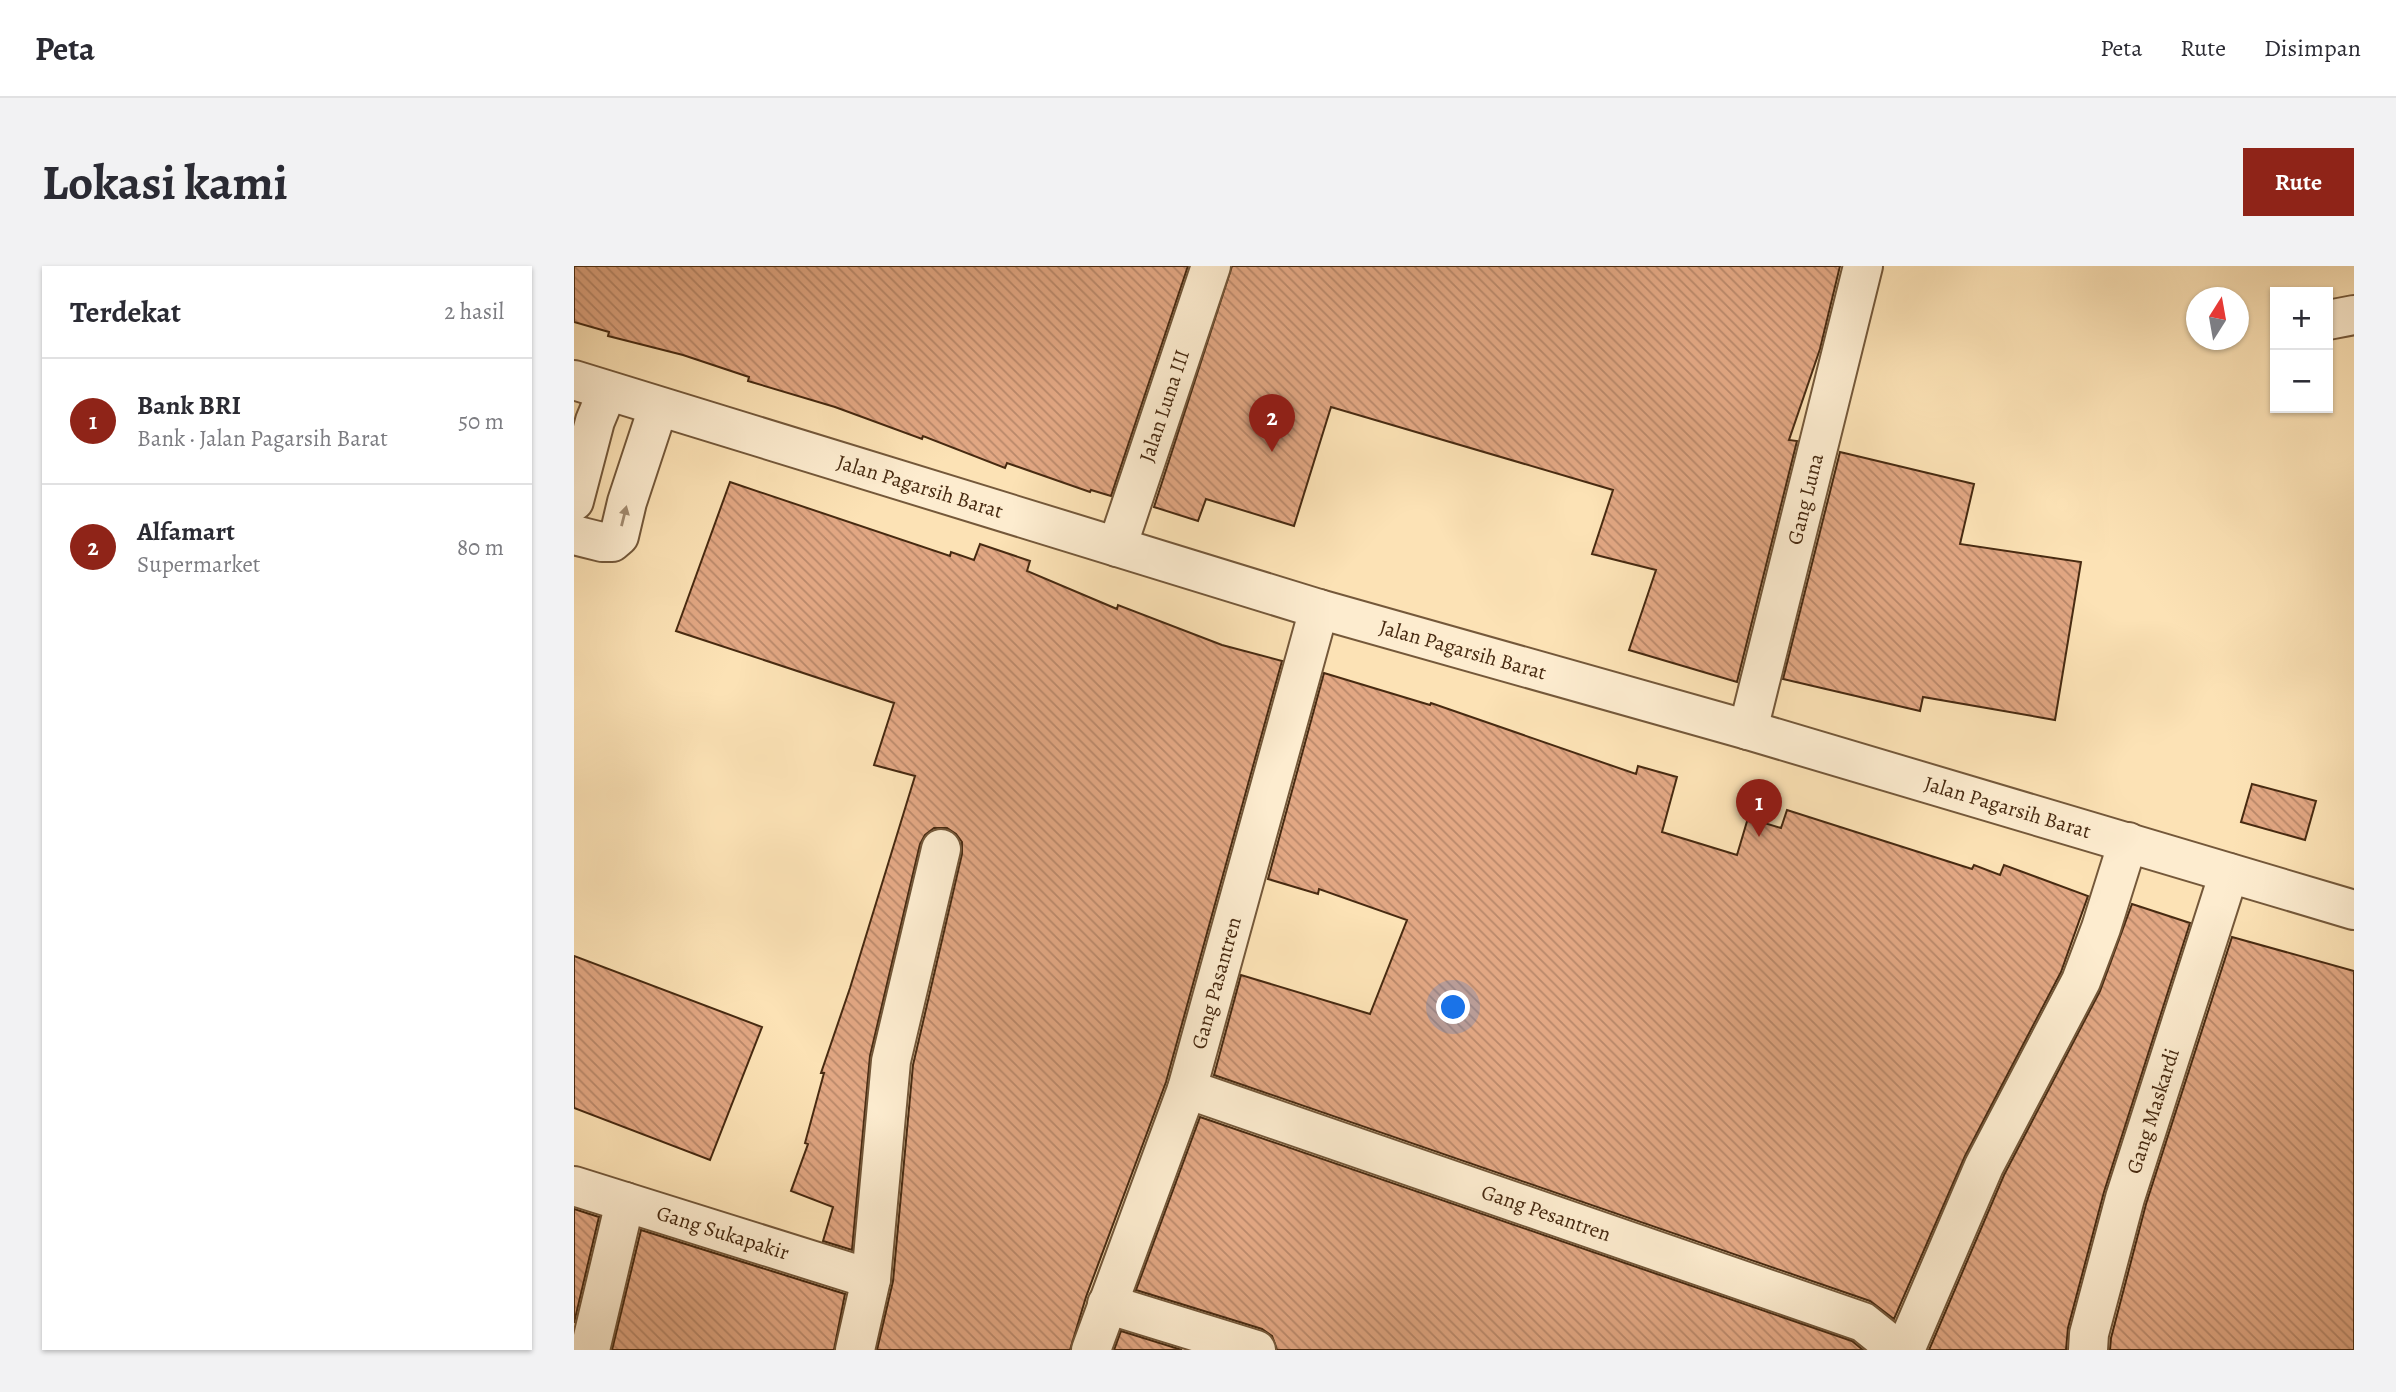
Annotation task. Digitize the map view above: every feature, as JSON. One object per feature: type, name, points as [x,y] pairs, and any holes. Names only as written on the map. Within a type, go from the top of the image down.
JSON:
[{"type":"street","name":"Jalan Luna III","points":[[1117,547],[1211,266]]},
{"type":"street","name":"Gang Luna","points":[[1748,730],[1863,266]]},
{"type":"street","points":[[2333,319],[2354,315]]},
{"type":"street","name":"Jalan Pagarsih Barat","points":[[591,386],[1319,609],[1748,730],[2354,910]]},
{"type":"street","points":[[574,501],[595,421],[591,386]]},
{"type":"street","points":[[574,535],[602,542],[612,542],[619,536],[627,502],[658,408]]},
{"type":"street","name":"Gang Pasantren","points":[[1091,1350],[1187,1089],[1319,609]]},
{"type":"street","points":[[1905,1350],[1984,1166],[2081,981],[2128,842]]},
{"type":"street","points":[[855,1350],[871,1279],[891,1061],[941,849]]},
{"type":"street","name":"Gang Maskardi","points":[[2088,1350],[2089,1334],[2125,1198],[2229,873]]},
{"type":"street","name":"Gang Pesantren","points":[[1187,1089],[1863,1322],[1898,1350]]},
{"type":"street","name":"Gang Sukapakir","points":[[574,1186],[871,1279]]},
{"type":"street","points":[[590,1350],[625,1202]]},
{"type":"street","points":[[1107,1304],[1256,1350]]},
{"type":"building","points":[[574,266],[1188,266],[1111,496],[1091,490],[1090,492],[1007,463],[1005,468],[923,436],[922,439],[835,407],[748,381],[749,377],[683,355],[608,336],[609,332],[574,322]]},
{"type":"building","points":[[1232,266],[1840,266],[1820,349],[1789,440],[1797,441],[1737,682],[1629,650],[1656,570],[1592,554],[1613,490],[1331,407],[1294,526],[1206,499],[1198,521],[1154,507]]},
{"type":"building","points":[[1840,452],[1974,484],[1960,544],[2081,562],[2055,720],[1923,697],[1920,711],[1783,679]]},
{"type":"building","points":[[730,482],[950,556],[951,552],[974,560],[980,544],[1030,561],[1027,571],[1117,609],[1118,605],[1222,645],[1282,661],[1166,1082],[1086,1297],[1070,1350],[877,1350],[893,1281],[913,1065],[962,854],[962,842],[947,828],[934,828],[925,835],[920,844],[870,1056],[852,1250],[823,1241],[833,1207],[791,1191],[808,1144],[805,1143],[824,1073],[821,1073],[915,776],[874,765],[894,703],[676,631]]},
{"type":"building","points":[[1324,673],[1430,705],[1431,703],[1636,774],[1638,766],[1677,777],[1662,832],[1737,855],[1748,818],[1781,828],[1787,810],[1972,869],[1974,865],[2000,875],[2004,865],[2088,896],[2061,972],[1965,1156],[1894,1319],[1870,1301],[1214,1075],[1241,975],[1370,1014],[1407,920],[1319,889],[1318,894],[1268,879]]},
{"type":"building","points":[[2252,784],[2316,801],[2305,840],[2241,822]]},
{"type":"building","points":[[2132,904],[2190,923],[2104,1192],[2068,1328],[2066,1350],[1929,1350],[2004,1175],[2100,991]]},
{"type":"building","points":[[2232,937],[2354,971],[2354,1350],[2110,1350],[2146,1204]]},
{"type":"building","points":[[574,956],[762,1027],[710,1160],[574,1108]]},
{"type":"building","points":[[1200,1117],[1852,1341],[1863,1350],[1277,1350],[1272,1336],[1262,1329],[1136,1290]]},
{"type":"building","points":[[574,1209],[599,1217],[574,1323]]},
{"type":"building","points":[[641,1230],[845,1294],[834,1350],[612,1350]]},
{"type":"building","points":[[1121,1331],[1182,1350],[1114,1350]]},
{"type":"place","name":"Alfamart","points":[[1272,452]]},
{"type":"place","name":"Bank BRI","points":[[1759,837]]}]
